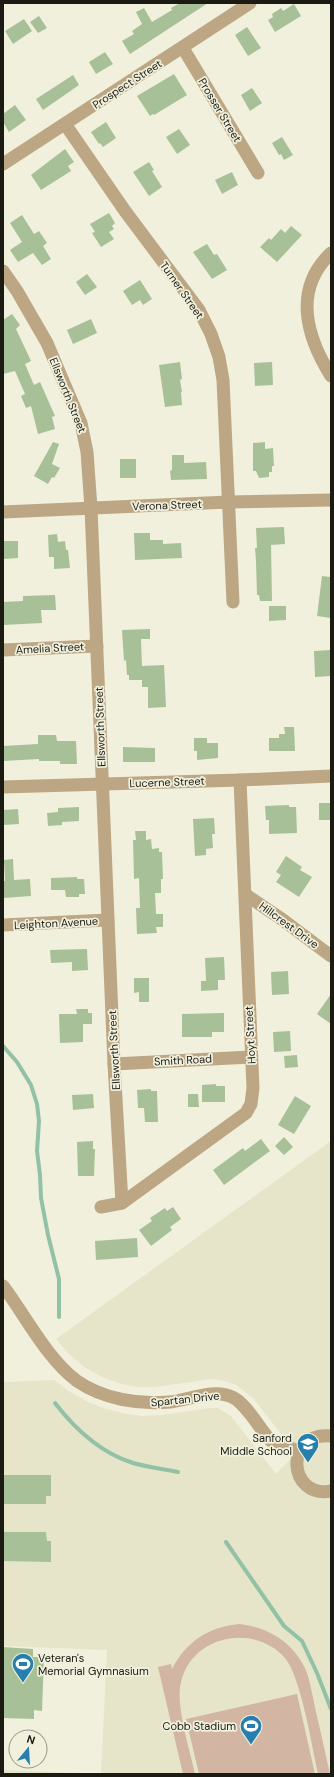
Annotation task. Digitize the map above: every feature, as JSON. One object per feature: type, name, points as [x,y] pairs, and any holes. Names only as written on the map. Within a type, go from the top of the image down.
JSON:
[{"type":"street","name":"Prospect Street","points":[[3,164],[250,3]]},
{"type":"street","name":"Prosser Street","points":[[183,48],[258,173]]},
{"type":"street","name":"Turner Street","points":[[65,124],[125,212],[199,310],[211,334],[219,356],[223,380],[233,602]]},
{"type":"street","points":[[331,253],[312,278],[308,289],[307,307],[308,324],[313,342],[331,376]]},
{"type":"street","name":"Ellsworth Street","points":[[3,271],[17,291],[47,343],[81,423],[87,452],[91,508],[114,1064],[122,1203]]},
{"type":"street","name":"Verona Street","points":[[3,512],[229,502],[331,500]]},
{"type":"street","name":"Amelia Street","points":[[3,650],[97,646]]},
{"type":"street","name":"Lucerne Street","points":[[3,787],[331,776]]},
{"type":"street","name":"Hoyt Street","points":[[101,1207],[122,1203],[246,1113],[252,1100],[246,895],[240,780]]},
{"type":"street","name":"Hillcrest Drive","points":[[246,895],[331,956]]},
{"type":"street","name":"Leighton Avenue","points":[[3,925],[108,920]]},
{"type":"street","name":"Smith Road","points":[[114,1064],[251,1057]]},
{"type":"street","name":"Spartan Drive","points":[[3,1286],[45,1347],[68,1373],[78,1381],[96,1391],[119,1399],[146,1403],[170,1402],[215,1394],[226,1395],[237,1400],[270,1440],[277,1444],[299,1451]]},
{"type":"street","points":[[331,1436],[316,1436],[309,1440],[299,1451],[296,1465],[301,1479],[312,1489],[318,1491],[331,1491]]},
{"type":"shaded area","name":"Sanford Middle School","points":[[331,1141],[331,1774],[101,1774],[107,1650],[3,1646],[3,1382],[54,1380],[70,1392],[88,1402],[106,1409],[142,1416],[218,1408],[231,1416],[276,1474],[296,1453],[253,1398],[236,1385],[212,1379],[155,1387],[139,1387],[121,1384],[102,1377],[84,1367],[69,1354],[56,1339]]},
{"type":"shaded area","points":[[239,1624],[271,1633],[289,1646],[302,1663],[310,1682],[330,1774],[318,1774],[301,1696],[291,1667],[285,1658],[272,1647],[257,1640],[241,1638],[226,1639],[211,1645],[198,1654],[187,1666],[181,1682],[180,1703],[181,1715],[195,1774],[183,1774],[158,1667],[171,1664],[172,1669],[184,1651],[199,1638],[217,1628]]},
{"type":"shaded area","name":"Cobb Stadium","points":[[297,1694],[315,1774],[199,1774],[186,1719]]},
{"type":"shaded area","points":[[3,1770],[101,1774],[3,1774]]},
{"type":"building","points":[[180,3],[208,3],[130,54],[122,41],[134,34],[132,31],[142,24],[136,12],[144,8],[152,22],[172,10],[171,8]]},
{"type":"building","points":[[294,4],[301,16],[275,32],[268,20],[273,17],[272,14],[281,8],[283,11]]},
{"type":"building","points":[[39,16],[47,28],[38,33],[30,22]]},
{"type":"building","points":[[24,19],[32,31],[13,44],[5,31]]},
{"type":"building","points":[[247,27],[261,48],[248,56],[235,35]]},
{"type":"building","points":[[105,52],[113,64],[96,74],[89,62]]},
{"type":"building","points":[[174,74],[187,95],[150,116],[137,96]]},
{"type":"building","points":[[73,75],[79,85],[43,110],[36,99]]},
{"type":"building","points":[[252,88],[262,103],[250,111],[241,95]]},
{"type":"building","points":[[15,105],[26,120],[9,132],[3,122],[3,114]]},
{"type":"building","points":[[106,122],[116,138],[103,147],[100,143],[99,144],[91,132]]},
{"type":"building","points":[[179,129],[190,145],[177,154],[166,137]]},
{"type":"building","points":[[282,137],[293,155],[284,160],[281,154],[279,155],[272,143]]},
{"type":"building","points":[[65,149],[74,162],[68,166],[71,171],[41,190],[31,175]]},
{"type":"building","points":[[149,162],[154,170],[152,171],[162,187],[149,196],[133,172]]},
{"type":"building","points":[[232,172],[238,185],[222,194],[215,180]]},
{"type":"building","points":[[109,213],[115,223],[112,226],[114,229],[109,232],[114,239],[101,247],[92,233],[95,232],[90,224]]},
{"type":"building","points":[[22,215],[34,234],[39,231],[47,243],[43,246],[51,259],[42,265],[33,253],[18,262],[10,250],[22,242],[10,223]]},
{"type":"building","points":[[291,226],[302,235],[277,262],[260,247],[269,238],[271,240],[281,229],[285,233]]},
{"type":"building","points":[[207,244],[214,255],[217,254],[227,270],[212,279],[193,252]]},
{"type":"building","points":[[87,274],[97,287],[85,295],[76,282]]},
{"type":"building","points":[[140,280],[152,299],[143,305],[140,300],[132,305],[123,291]]},
{"type":"building","points":[[12,314],[20,325],[16,329],[31,361],[25,364],[34,385],[40,382],[55,416],[52,417],[55,429],[38,434],[31,406],[26,408],[21,396],[25,394],[15,371],[3,374],[3,320]]},
{"type":"building","points":[[91,319],[97,333],[73,344],[67,330]]},
{"type":"building","points":[[180,362],[182,379],[180,380],[182,405],[165,407],[159,365]]},
{"type":"building","points":[[272,362],[273,385],[255,386],[254,363]]},
{"type":"building","points":[[53,442],[59,444],[52,464],[60,468],[48,484],[34,476]]},
{"type":"building","points":[[265,442],[265,449],[273,448],[274,466],[272,466],[272,472],[269,472],[269,477],[259,478],[256,471],[253,471],[253,443]]},
{"type":"building","points":[[172,455],[184,455],[184,463],[206,462],[207,479],[171,480],[170,471],[172,470]]},
{"type":"building","points":[[120,459],[136,459],[136,478],[120,478]]},
{"type":"building","points":[[284,527],[285,544],[271,545],[272,601],[260,601],[259,595],[257,595],[255,548],[257,548],[256,528]]},
{"type":"building","points":[[134,533],[150,533],[150,540],[163,540],[163,544],[181,543],[182,558],[135,560]]},
{"type":"building","points":[[57,534],[58,542],[65,541],[66,550],[68,550],[70,568],[54,569],[54,557],[49,557],[48,535]]},
{"type":"building","points":[[3,541],[18,541],[18,558],[3,559]]},
{"type":"building","points":[[322,576],[331,577],[331,618],[317,616]]},
{"type":"building","points":[[55,595],[56,610],[41,610],[42,623],[3,625],[3,602],[23,601],[23,596]]},
{"type":"building","points":[[269,606],[286,606],[286,620],[269,621]]},
{"type":"building","points":[[150,629],[150,639],[141,639],[142,666],[164,665],[166,707],[148,708],[148,687],[142,687],[142,680],[129,680],[129,675],[127,675],[126,660],[124,661],[122,630]]},
{"type":"building","points":[[331,650],[331,676],[315,677],[314,651]]},
{"type":"building","points":[[284,727],[294,727],[295,751],[269,751],[269,738],[279,738],[279,734],[285,734]]},
{"type":"building","points":[[38,735],[56,735],[57,741],[76,741],[77,764],[60,764],[60,761],[39,761],[39,759],[3,761],[3,746],[38,744]]},
{"type":"building","points":[[194,738],[207,738],[207,743],[218,743],[218,758],[197,760],[197,751],[194,751]]},
{"type":"building","points":[[123,747],[155,748],[155,762],[123,762]]},
{"type":"building","points":[[319,803],[331,803],[331,820],[319,820]]},
{"type":"building","points":[[289,805],[289,807],[296,807],[297,833],[269,834],[269,820],[266,820],[265,806]]},
{"type":"building","points":[[79,807],[79,821],[62,822],[62,825],[48,826],[47,813],[58,812],[58,808]]},
{"type":"building","points":[[18,809],[19,824],[3,825],[3,810]]},
{"type":"building","points":[[214,818],[215,834],[212,834],[213,848],[206,849],[206,855],[195,856],[193,819]]},
{"type":"building","points":[[135,831],[146,831],[146,840],[151,839],[152,849],[159,848],[159,852],[162,852],[163,879],[161,879],[161,893],[155,893],[156,914],[163,914],[163,927],[156,927],[157,933],[137,934],[136,908],[140,908],[139,878],[134,879],[133,840],[136,840]]},
{"type":"building","points":[[286,856],[302,867],[300,870],[312,877],[299,897],[276,882],[281,875],[276,872]]},
{"type":"building","points":[[13,859],[14,880],[30,879],[31,896],[3,898],[3,881],[5,881],[4,860]]},
{"type":"building","points":[[77,877],[77,879],[84,879],[85,894],[79,894],[79,897],[66,897],[65,890],[51,890],[51,878]]},
{"type":"building","points":[[87,949],[88,970],[72,971],[72,962],[51,963],[50,950]]},
{"type":"building","points":[[224,957],[225,980],[218,980],[218,990],[201,991],[201,981],[206,981],[205,958]]},
{"type":"building","points":[[288,971],[289,994],[272,995],[271,972]]},
{"type":"building","points":[[134,978],[149,978],[149,1002],[139,1002],[139,992],[134,993]]},
{"type":"building","points":[[331,994],[331,1024],[317,1014]]},
{"type":"building","points":[[76,1009],[88,1009],[88,1013],[92,1013],[92,1024],[83,1024],[83,1042],[60,1043],[59,1014],[77,1014]]},
{"type":"building","points":[[224,1013],[224,1032],[212,1032],[212,1037],[182,1037],[182,1014]]},
{"type":"building","points":[[290,1031],[291,1051],[274,1052],[273,1032]]},
{"type":"building","points":[[297,1055],[298,1067],[285,1068],[284,1056]]},
{"type":"building","points":[[216,1084],[216,1086],[225,1086],[225,1102],[202,1102],[202,1085]]},
{"type":"building","points":[[151,1089],[151,1091],[157,1091],[158,1122],[145,1122],[144,1108],[138,1108],[137,1090]]},
{"type":"building","points":[[93,1094],[94,1108],[73,1110],[72,1095]]},
{"type":"building","points":[[188,1094],[198,1094],[199,1107],[188,1107]]},
{"type":"building","points":[[295,1096],[311,1106],[294,1134],[278,1125]]},
{"type":"building","points":[[284,1137],[293,1147],[284,1155],[275,1146]]},
{"type":"building","points":[[261,1139],[270,1151],[224,1185],[213,1170],[243,1148],[245,1151]]},
{"type":"building","points":[[93,1141],[93,1149],[95,1149],[94,1176],[78,1176],[77,1142]]},
{"type":"building","points":[[173,1207],[181,1219],[170,1227],[172,1230],[151,1246],[139,1230],[152,1221],[150,1218],[165,1208],[167,1211]]},
{"type":"building","points":[[137,1238],[138,1257],[96,1260],[95,1241]]},
{"type":"building","points":[[3,1475],[51,1475],[51,1496],[46,1496],[46,1504],[3,1504]]},
{"type":"building","points":[[3,1532],[46,1532],[47,1541],[51,1541],[51,1562],[3,1561]]},
{"type":"building","name":"Veteran's Memorial Gymnasium","points":[[3,1647],[33,1649],[33,1657],[44,1657],[42,1711],[34,1710],[34,1719],[3,1718]]},
{"type":"waterway","points":[[3,1046],[17,1062],[31,1085],[37,1104],[39,1121],[37,1151],[41,1198],[59,1279],[59,1317]]},
{"type":"waterway","points":[[55,1403],[80,1431],[110,1453],[133,1463],[178,1472]]},
{"type":"waterway","points":[[226,1542],[284,1626],[302,1641],[317,1673],[331,1709]]},
{"type":"place","name":"Sanford Middle School","points":[[308,1464]]},
{"type":"place","name":"Veteran's Memorial Gymnasium","points":[[23,1684]]},
{"type":"place","name":"Cobb Stadium","points":[[251,1746]]}]
